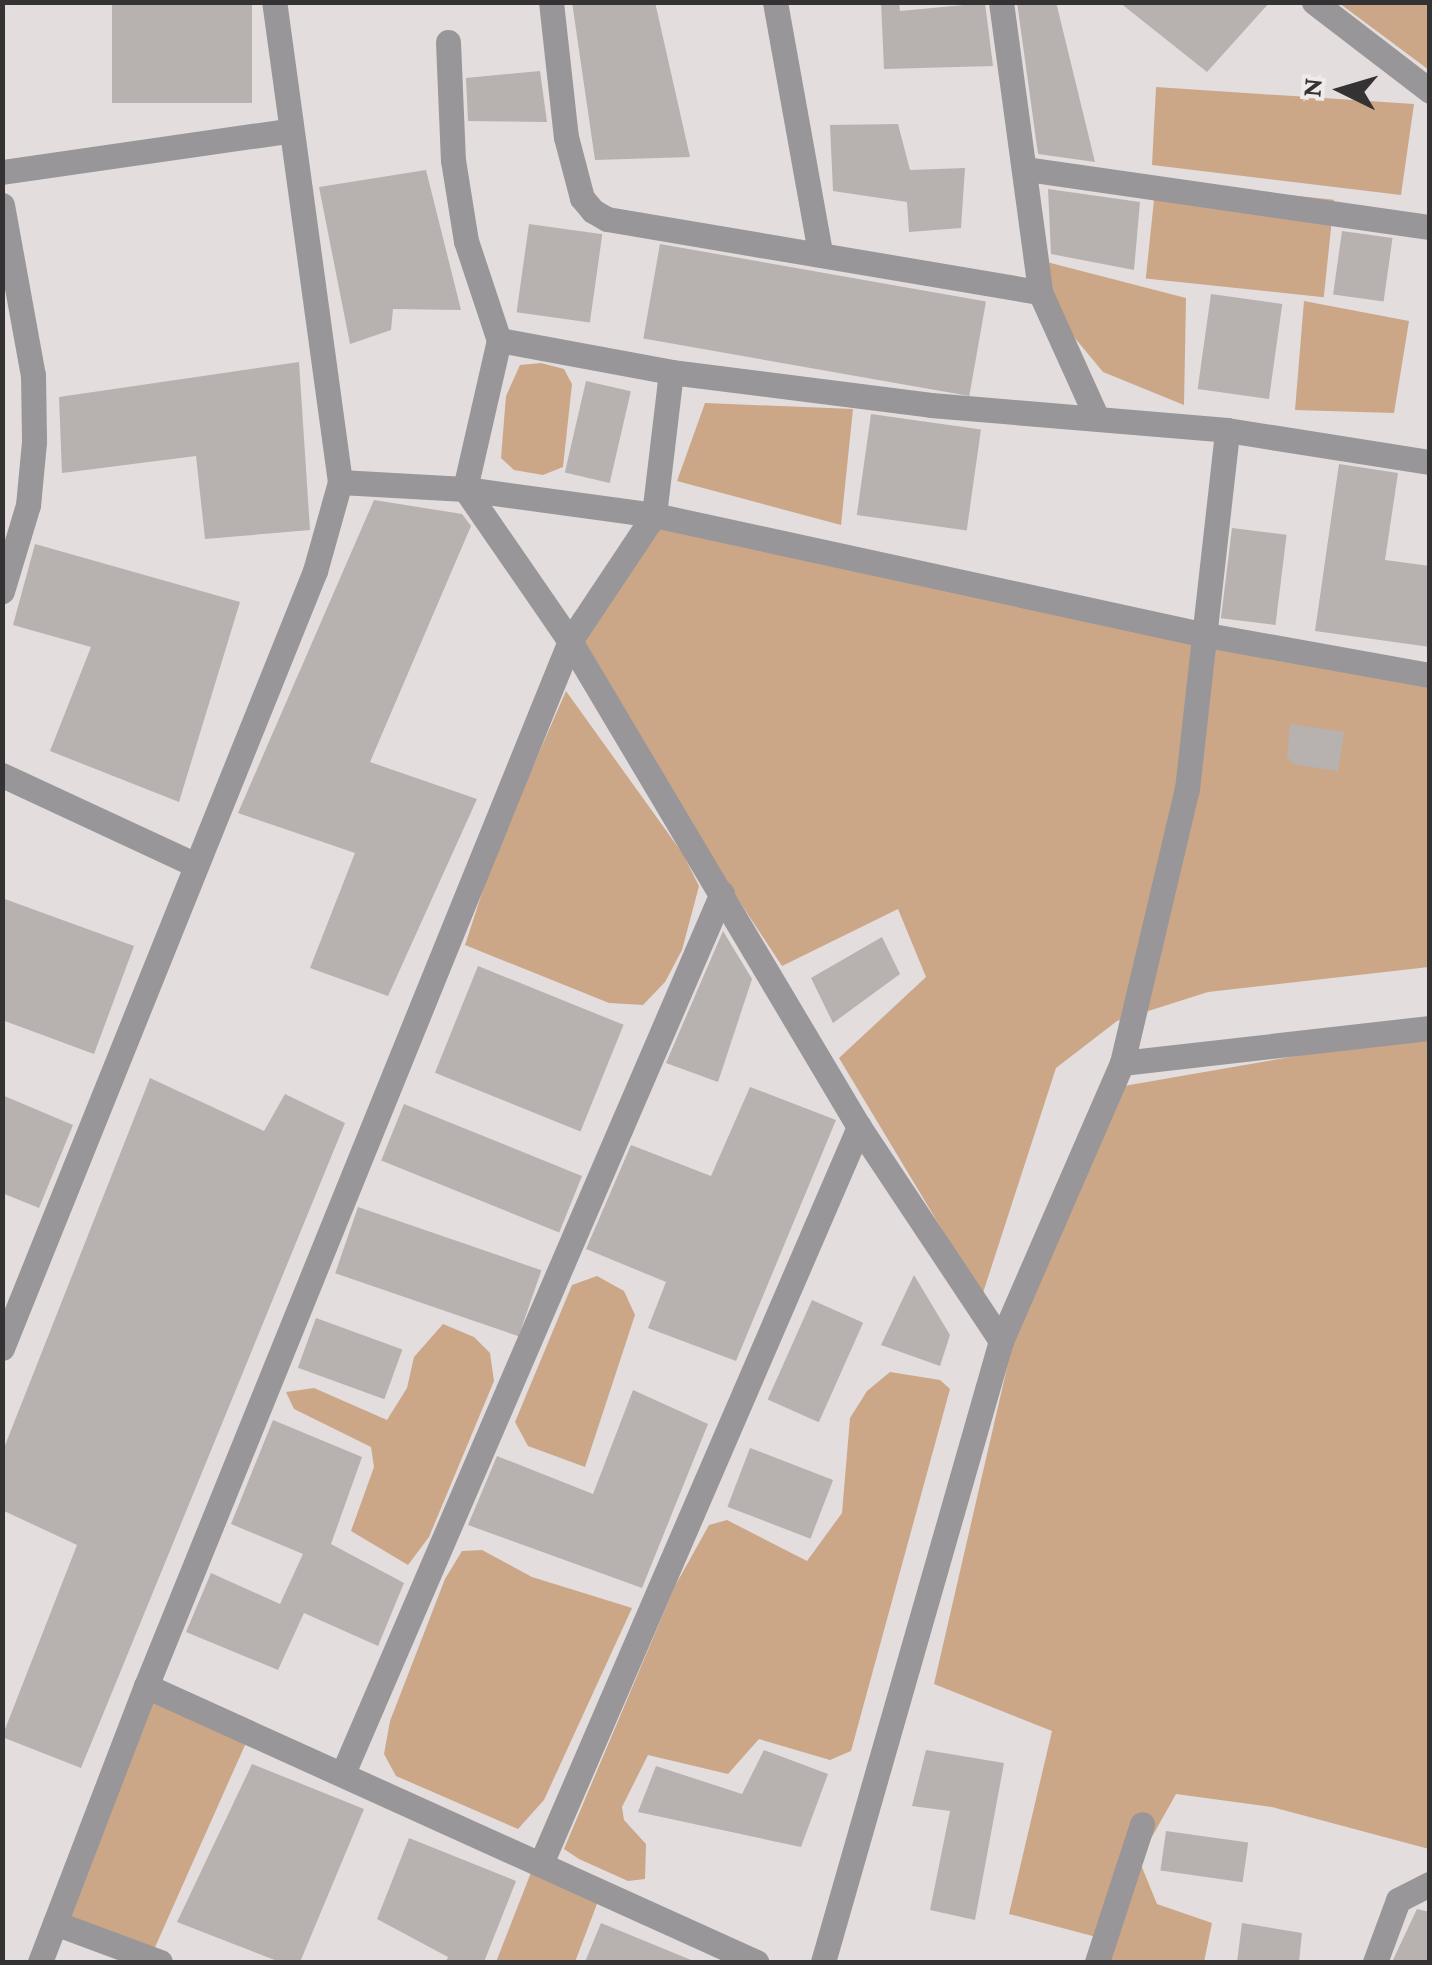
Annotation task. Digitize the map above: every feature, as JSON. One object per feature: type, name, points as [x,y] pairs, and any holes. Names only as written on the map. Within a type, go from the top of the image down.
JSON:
[{"type":"street","points":[[2,1348],[315,571],[340,482],[288,130],[274,2]]},
{"type":"street","points":[[551,2],[566,138],[582,198],[594,212],[607,219],[1040,292]]},
{"type":"street","points":[[775,2],[820,252]]},
{"type":"street","points":[[1000,2],[1040,292],[1096,416]]},
{"type":"street","points":[[1314,2],[1430,91]]},
{"type":"street","points":[[448,42],[453,160],[466,241],[499,340],[465,489],[570,641],[859,1126],[1000,1341]]},
{"type":"street","points":[[2,172],[288,130]]},
{"type":"street","points":[[1026,170],[1430,227]]},
{"type":"street","points":[[2,205],[33,375],[28,505],[5,575]]},
{"type":"street","points":[[499,340],[671,372],[931,404],[1227,430],[1430,462]]},
{"type":"street","points":[[40,1962],[146,1686],[570,641],[654,515],[671,372]]},
{"type":"street","points":[[822,1962],[1000,1341],[1122,1063],[1187,789],[1227,430]]},
{"type":"street","points":[[340,482],[465,489],[654,515],[1202,634],[1430,675]]},
{"type":"street","points":[[2,775],[196,865]]},
{"type":"street","points":[[343,1773],[722,893]]},
{"type":"street","points":[[1122,1063],[1430,1028]]},
{"type":"street","points":[[542,1862],[859,1126]]},
{"type":"street","points":[[146,1686],[756,1962]]},
{"type":"street","points":[[1097,1962],[1142,1824]]},
{"type":"street","points":[[1375,1962],[1398,1900],[1430,1884]]},
{"type":"street","points":[[56,1923],[160,1962]]},
{"type":"shaded area","points":[[1339,3],[1429,3],[1429,70]]},
{"type":"shaded area","points":[[1156,87],[1414,104],[1401,195],[1152,165]]},
{"type":"shaded area","points":[[1156,181],[1334,200],[1324,297],[1146,278]]},
{"type":"shaded area","points":[[1039,260],[1186,298],[1184,405],[1103,372],[1055,314]]},
{"type":"shaded area","points":[[1304,301],[1409,321],[1394,413],[1295,410]]},
{"type":"shaded area","points":[[541,363],[564,369],[572,384],[563,467],[543,475],[514,470],[501,458],[506,396],[520,365]]},
{"type":"shaded area","points":[[705,403],[853,409],[841,525],[677,481]]},
{"type":"shaded area","points":[[649,521],[1429,685],[1429,967],[1208,992],[1117,1021],[1056,1068],[982,1296],[839,1058],[926,977],[898,909],[782,966],[576,654]]},
{"type":"shaded area","points":[[566,691],[683,854],[699,886],[682,950],[665,982],[643,1005],[609,1003],[465,945],[495,853]]},
{"type":"shaded area","points":[[1429,1033],[1429,1849],[1272,1807],[1176,1794],[1139,1860],[1157,1904],[1212,1923],[1204,1962],[1097,1962],[1104,1939],[1009,1914],[1052,1731],[934,1684],[1018,1320],[1118,1087]]},
{"type":"shaded area","points":[[597,1276],[624,1291],[635,1315],[585,1467],[528,1446],[515,1422],[572,1285]]},
{"type":"shaded area","points":[[443,1324],[474,1337],[490,1353],[494,1381],[429,1537],[408,1565],[351,1531],[374,1467],[371,1447],[294,1409],[286,1392],[314,1388],[387,1420],[407,1388],[414,1357]]},
{"type":"shaded area","points":[[890,1372],[940,1380],[950,1389],[851,1751],[830,1760],[759,1739],[728,1774],[648,1755],[622,1807],[624,1820],[646,1844],[645,1879],[628,1881],[579,1859],[564,1849],[675,1586],[709,1525],[727,1520],[807,1561],[842,1513],[850,1418],[867,1391]]},
{"type":"shaded area","points":[[482,1550],[532,1577],[632,1608],[544,1800],[518,1829],[396,1776],[384,1754],[390,1721],[445,1579],[462,1551]]},
{"type":"shaded area","points":[[151,1698],[247,1741],[151,1955],[55,1913]]},
{"type":"shaded area","points":[[532,1870],[600,1896],[575,1962],[496,1962]]},
{"type":"building","points":[[112,2],[252,2],[252,103],[112,103]]},
{"type":"building","points":[[572,2],[655,2],[690,157],[595,160]]},
{"type":"building","points":[[881,2],[899,2],[900,11],[985,3],[993,66],[884,69]]},
{"type":"building","points":[[1017,2],[1056,2],[1095,162],[1038,154]]},
{"type":"building","points":[[1119,2],[1270,2],[1207,72]]},
{"type":"building","points":[[540,71],[547,122],[468,121],[466,78]]},
{"type":"building","points":[[898,124],[910,170],[965,168],[961,228],[909,232],[907,202],[833,191],[830,125]]},
{"type":"building","points":[[426,170],[461,310],[393,309],[391,330],[350,344],[319,187]]},
{"type":"building","points":[[1048,189],[1140,202],[1134,270],[1051,254]]},
{"type":"building","points":[[529,224],[602,234],[590,322],[517,312]]},
{"type":"building","points":[[1342,231],[1393,238],[1384,301],[1333,294]]},
{"type":"building","points":[[660,244],[986,301],[969,396],[643,339]]},
{"type":"building","points":[[1211,294],[1282,304],[1269,399],[1198,389]]},
{"type":"building","points":[[299,362],[310,530],[205,539],[196,456],[62,473],[59,397]]},
{"type":"building","points":[[586,381],[631,391],[610,483],[565,473]]},
{"type":"building","points":[[871,414],[981,429],[967,530],[857,515]]},
{"type":"building","points":[[1339,464],[1398,473],[1385,560],[1430,566],[1430,647],[1315,631]]},
{"type":"building","points":[[374,500],[462,514],[471,526],[370,762],[477,799],[388,996],[310,968],[355,853],[238,813]]},
{"type":"building","points":[[1232,528],[1287,535],[1275,625],[1221,618]]},
{"type":"building","points":[[35,544],[240,602],[179,802],[50,751],[91,647],[13,625]]},
{"type":"building","points":[[1290,724],[1344,732],[1338,771],[1293,764],[1287,756]]},
{"type":"building","points":[[2,898],[134,946],[94,1054],[2,1020]]},
{"type":"building","points":[[723,931],[752,979],[718,1082],[666,1063]]},
{"type":"building","points":[[882,937],[900,974],[833,1023],[811,978]]},
{"type":"building","points":[[478,966],[624,1025],[580,1131],[435,1073]]},
{"type":"building","points":[[150,1078],[264,1131],[285,1094],[345,1123],[81,1768],[2,1737],[77,1545],[2,1510],[2,1453]]},
{"type":"building","points":[[750,1087],[836,1120],[736,1361],[648,1328],[666,1282],[586,1249],[631,1145],[711,1176]]},
{"type":"building","points":[[2,1095],[73,1125],[39,1208],[2,1193]]},
{"type":"building","points":[[404,1104],[582,1176],[559,1232],[381,1161]]},
{"type":"building","points":[[358,1207],[541,1270],[519,1336],[335,1273]]},
{"type":"building","points":[[914,1275],[950,1335],[940,1366],[881,1345]]},
{"type":"building","points":[[812,1300],[863,1323],[819,1422],[768,1400]]},
{"type":"building","points":[[316,1318],[402,1349],[384,1399],[298,1368]]},
{"type":"building","points":[[633,1390],[708,1424],[642,1588],[468,1525],[497,1456],[593,1494]]},
{"type":"building","points":[[273,1420],[362,1457],[331,1544],[404,1583],[378,1646],[304,1613],[278,1670],[186,1632],[211,1573],[280,1604],[303,1554],[231,1524]]},
{"type":"building","points":[[750,1448],[833,1480],[811,1539],[727,1507]]},
{"type":"building","points":[[764,1750],[828,1774],[801,1847],[638,1812],[656,1766],[742,1794]]},
{"type":"building","points":[[926,1750],[1004,1763],[975,1920],[930,1910],[950,1811],[912,1806]]},
{"type":"building","points":[[252,1764],[364,1809],[300,1962],[280,1962],[177,1922]]},
{"type":"building","points":[[1166,1831],[1248,1843],[1243,1882],[1160,1871]]},
{"type":"building","points":[[409,1838],[516,1881],[484,1962],[446,1962],[448,1957],[377,1919]]},
{"type":"building","points":[[1417,1909],[1430,1912],[1430,1962],[1392,1962]]},
{"type":"building","points":[[601,1923],[696,1962],[585,1962]]},
{"type":"building","points":[[1242,1923],[1302,1933],[1299,1962],[1237,1962]]}]
